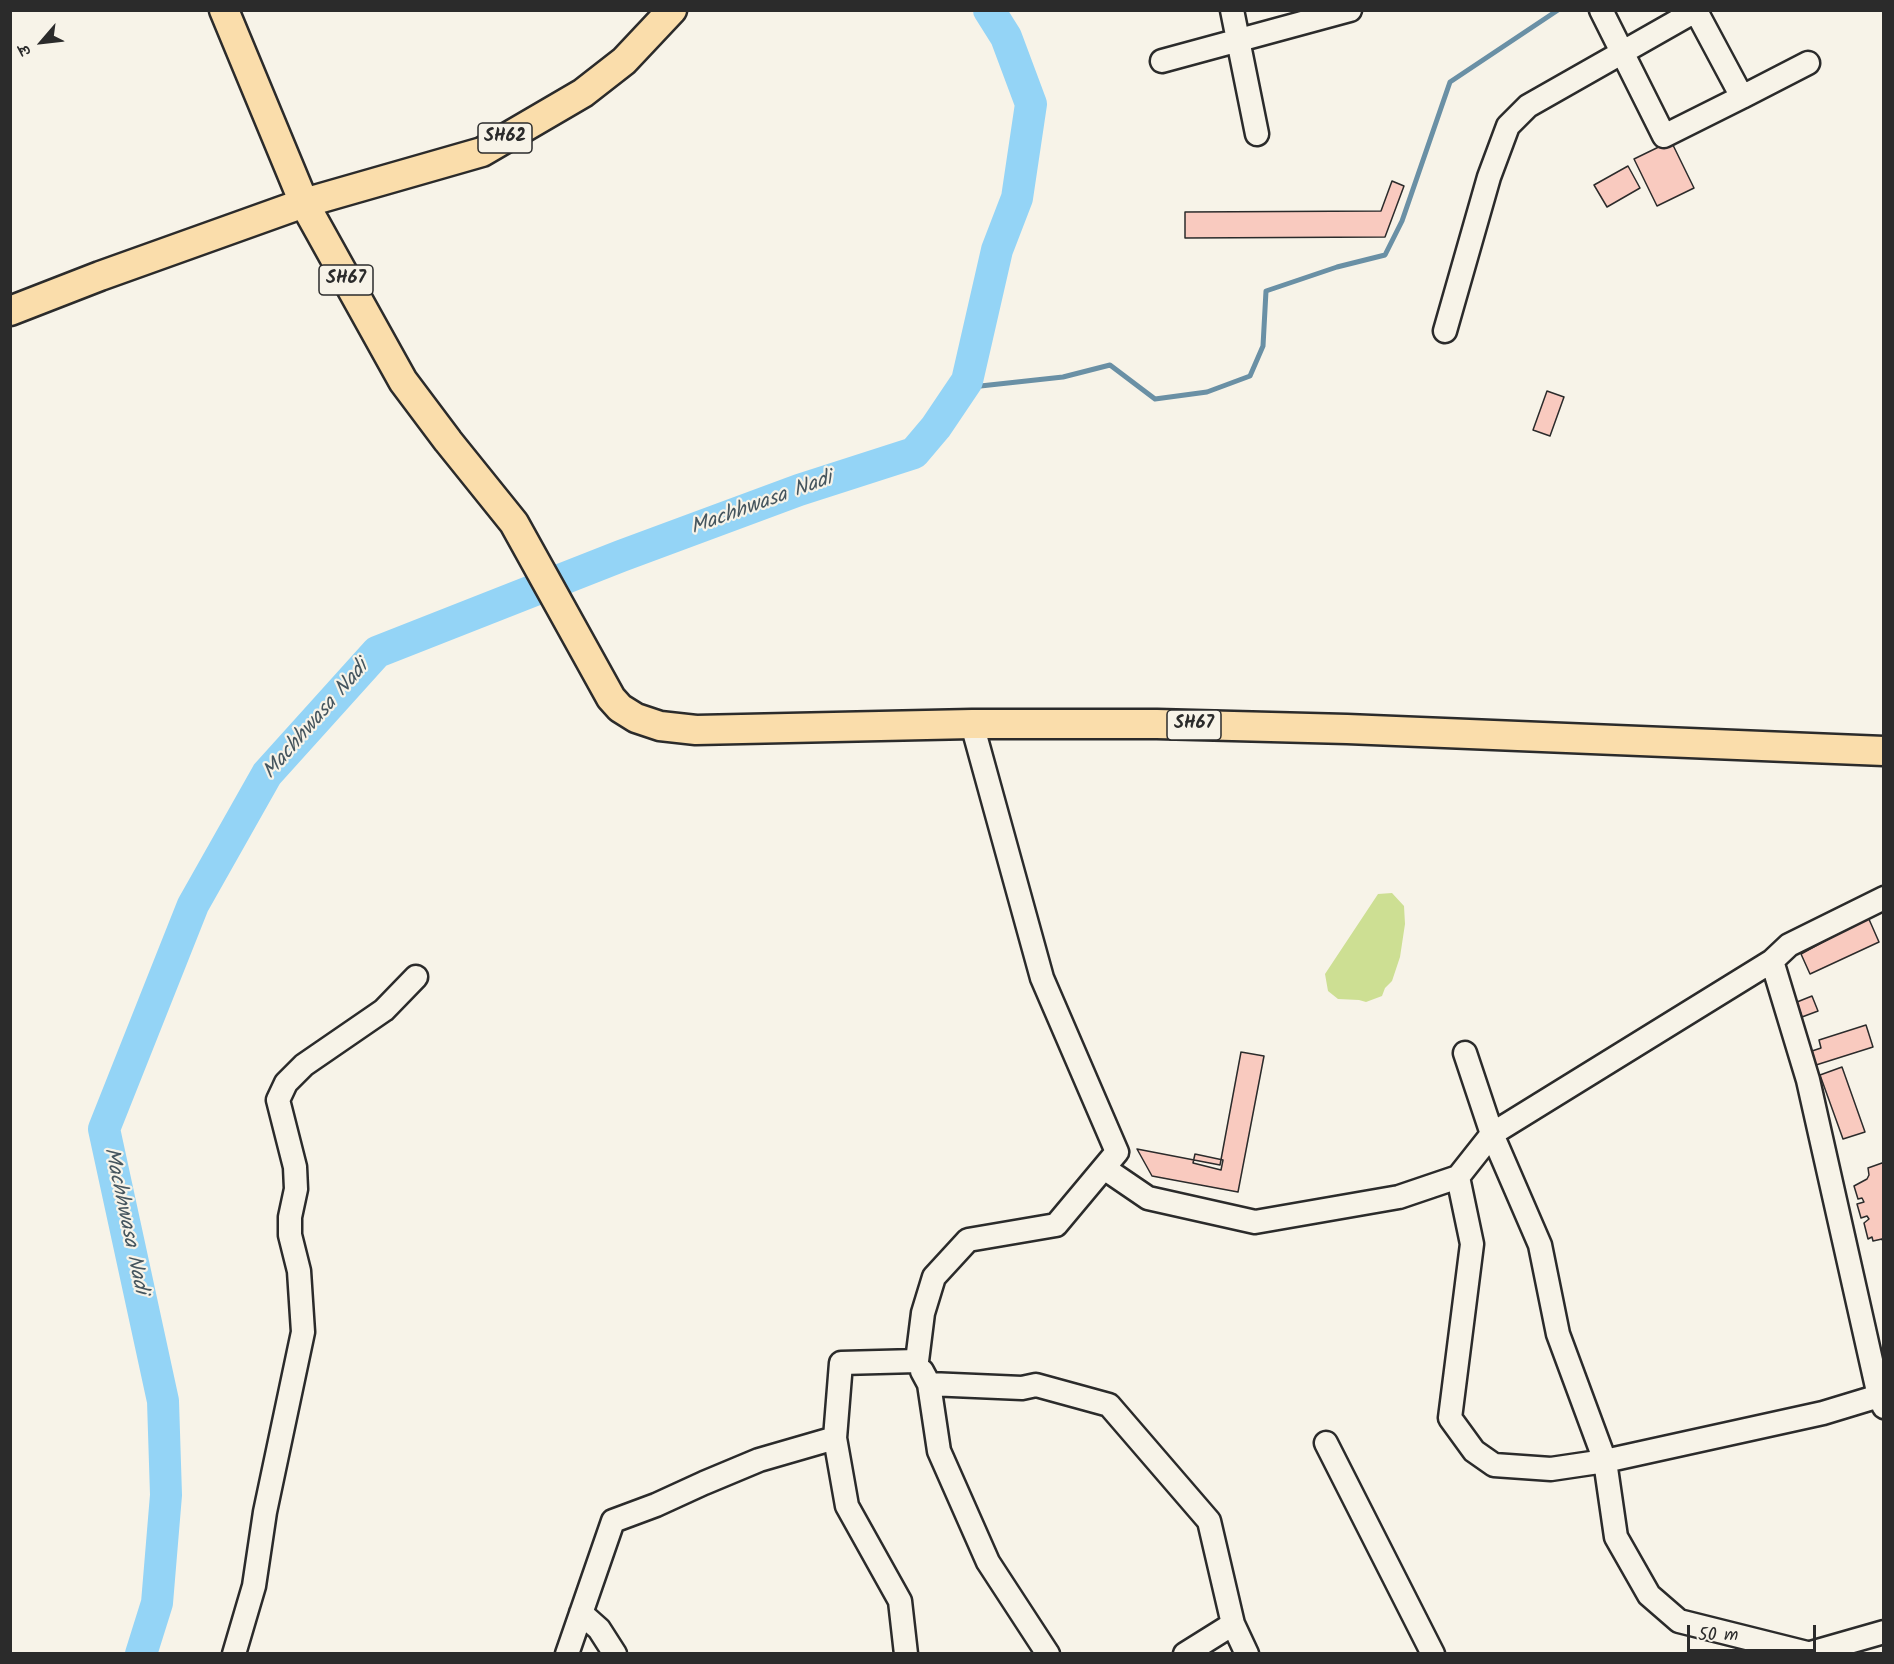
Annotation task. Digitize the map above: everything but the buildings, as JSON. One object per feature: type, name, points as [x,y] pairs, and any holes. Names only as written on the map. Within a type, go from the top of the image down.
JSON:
[{"type":"main road","name":"SH67","points":[[224,10],[304,203],[403,381],[514,523],[611,698],[620,708],[636,718],[660,726],[696,730],[972,724],[1157,724],[1347,729],[1884,751]]},
{"type":"main road","name":"SH62","points":[[10,311],[100,276],[304,203],[482,152],[583,93],[624,61],[672,10]]},
{"type":"street","points":[[1232,10],[1257,134]]},
{"type":"street","points":[[1162,61],[1350,10]]},
{"type":"street","points":[[1601,10],[1664,136],[1808,63]]},
{"type":"street","points":[[1445,331],[1489,177],[1508,126],[1528,106],[1696,11],[1742,97]]},
{"type":"street","points":[[972,724],[1042,978],[1117,1152],[1056,1225],[968,1240],[934,1277],[923,1313],[917,1362],[928,1384],[939,1451],[988,1562],[1048,1653]]},
{"type":"street","points":[[1104,1168],[1148,1198],[1255,1222],[1399,1197],[1458,1177],[1492,1134],[1772,961],[1789,945],[1884,898]]},
{"type":"street","points":[[1458,1177],[1472,1244],[1450,1418],[1474,1451],[1494,1466],[1551,1469],[1605,1461],[1881,1402],[1808,1080],[1772,961]]},
{"type":"street","points":[[234,1653],[254,1586],[265,1512],[303,1332],[299,1271],[290,1235],[290,1217],[296,1189],[296,1167],[278,1100],[286,1083],[304,1065],[384,1010],[416,978]]},
{"type":"street","points":[[1465,1053],[1492,1134],[1540,1245],[1558,1334],[1605,1461],[1616,1538],[1649,1595],[1679,1621],[1807,1653],[1884,1632]]},
{"type":"street","points":[[906,1653],[900,1601],[847,1506],[835,1438],[841,1363],[917,1362]]},
{"type":"street","points":[[928,1384],[1022,1388],[1036,1385],[1109,1406],[1209,1521],[1233,1623],[1247,1653]]},
{"type":"street","points":[[567,1653],[613,1521],[656,1505],[759,1460],[835,1438]]},
{"type":"street","points":[[1326,1443],[1433,1653]]},
{"type":"street","points":[[581,1613],[599,1629],[615,1653]]},
{"type":"street","points":[[1185,1653],[1233,1623]]},
{"type":"green space","points":[[1392,893],[1404,906],[1405,924],[1400,957],[1392,981],[1385,988],[1382,996],[1366,1002],[1338,999],[1328,991],[1325,974],[1378,894]]},
{"type":"waterway","name":"Machhwasa Nadi","points":[[141,1654],[157,1603],[166,1495],[163,1401],[104,1129],[193,905],[267,774],[377,652],[621,556],[799,490],[914,453],[936,427],[967,381],[997,250],[1017,198],[1031,104],[1006,37],[989,10]]},
{"type":"waterway","points":[[962,388],[1063,377],[1110,365],[1155,399],[1207,392],[1250,376],[1263,346],[1266,291],[1337,267],[1385,255],[1402,221],[1450,82],[1558,10]]}]
